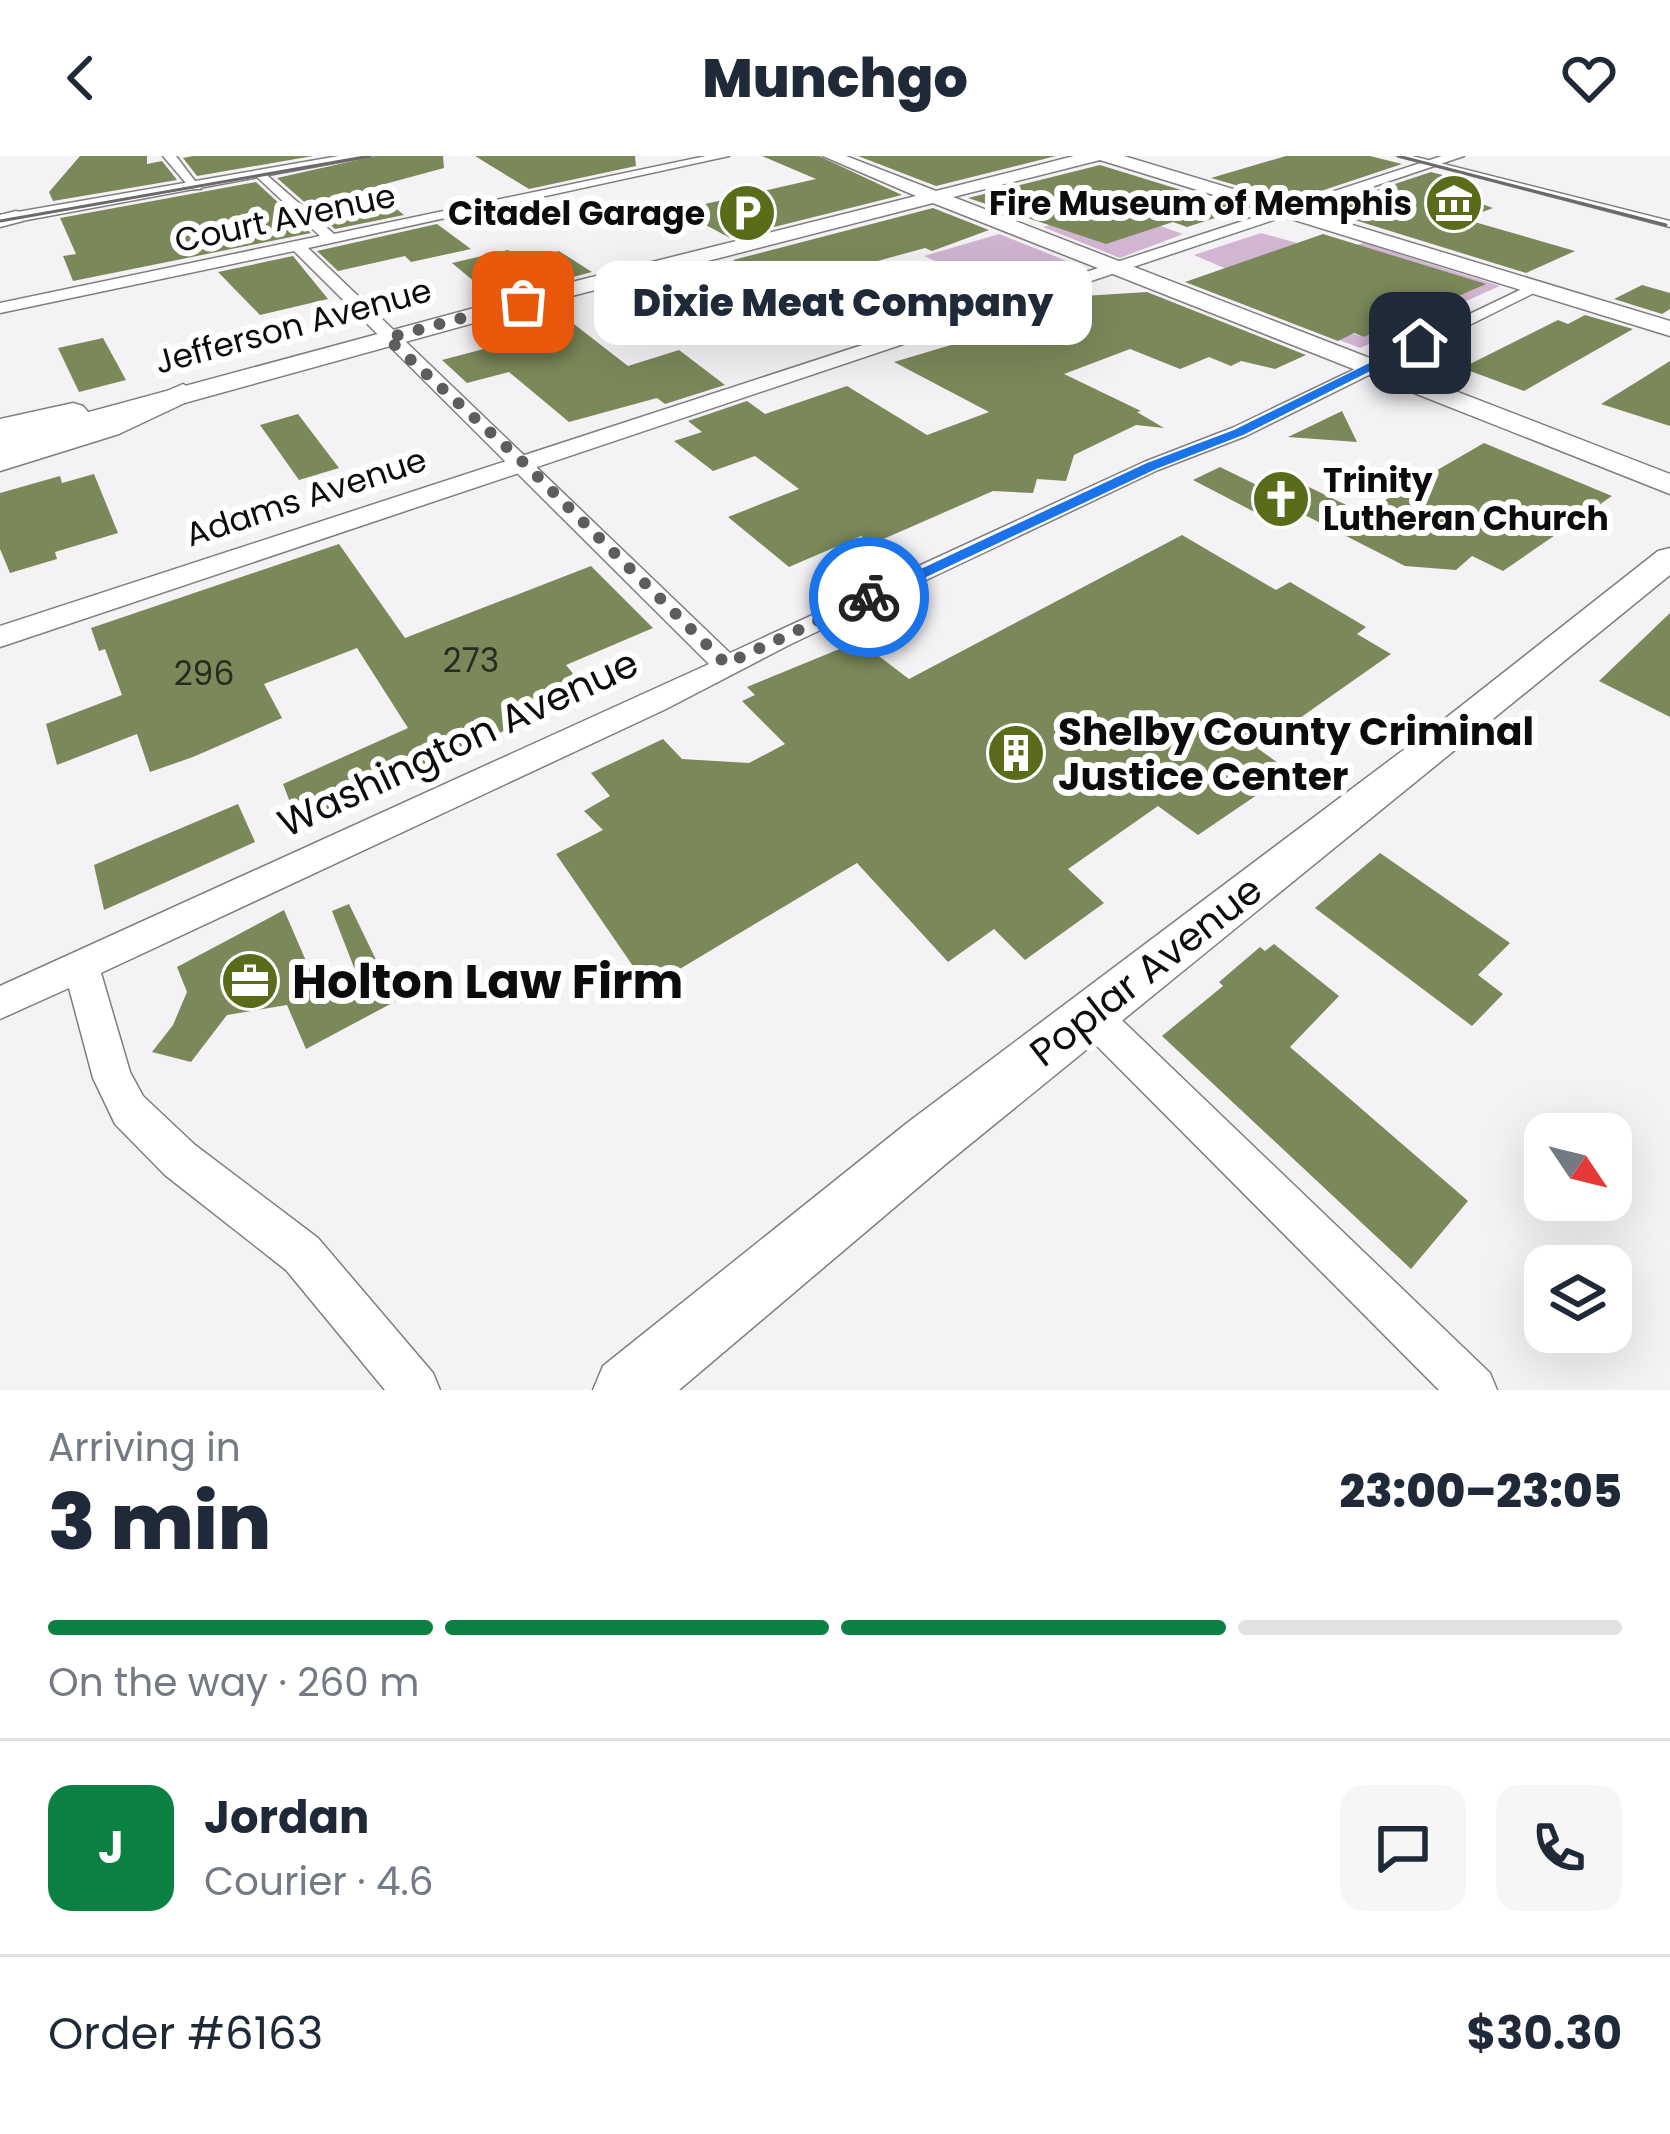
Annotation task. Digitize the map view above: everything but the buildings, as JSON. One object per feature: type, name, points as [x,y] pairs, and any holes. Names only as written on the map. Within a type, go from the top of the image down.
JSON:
[{"type":"main road","points":[[831,156],[1670,485]]},
{"type":"main road","name":"Jefferson Avenue","points":[[0,446],[387,338],[1094,156]]},
{"type":"main road","points":[[1106,156],[1670,329]]},
{"type":"main road","points":[[0,428],[183,393]]},
{"type":"main road","points":[[0,462],[108,428],[183,393]]},
{"type":"main road","name":"Poplar Avenue","points":[[628,1390],[1090,1014],[1456,731],[1670,557]]},
{"type":"street","points":[[169,156],[196,186]]},
{"type":"street","points":[[5,220],[364,156]]},
{"type":"street","name":"Court Avenue","points":[[0,308],[723,156]]},
{"type":"street","points":[[1402,156],[1657,221]]},
{"type":"street","name":"Adams Avenue","points":[[0,637],[1457,156]]},
{"type":"street","points":[[261,174],[331,239]]},
{"type":"street","points":[[298,246],[387,338],[524,463],[726,664]]},
{"type":"street","name":"Washington Avenue","points":[[0,1003],[634,712],[726,664],[1151,466],[1239,432],[1538,287]]},
{"type":"street","points":[[81,966],[112,1078],[129,1110],[180,1160],[302,1254],[416,1390]]},
{"type":"street","points":[[1090,1014],[1473,1390]]},
{"type":"shaded area","points":[[1109,208],[1183,234],[1120,258],[1043,227]]},
{"type":"shaded area","points":[[1261,233],[1301,244],[1229,270],[1194,255]]},
{"type":"shaded area","points":[[999,234],[1082,267],[1005,293],[924,256]]},
{"type":"shaded area","points":[[1364,243],[1500,286],[1360,348],[1217,294],[1364,337],[1475,288],[1356,245]]},
{"type":"tram line","points":[[0,221],[370,156]]},
{"type":"tram line","points":[[1398,156],[1666,225]]},
{"type":"way so far","points":[[523,302],[387,338],[524,463],[704,646],[726,664],[869,597]]},
{"type":"place","name":"Fire Museum of Memphis","points":[[1454,203]]},
{"type":"place","name":"Citadel Garage","points":[[747,213]]},
{"type":"place","name":"Dixie Meat Company","points":[[523,302]]},
{"type":"place","name":"Trinity Lutheran Church","points":[[1281,499]]},
{"type":"place","name":"Shelby County Criminal Justice Center","points":[[1016,753]]},
{"type":"place","name":"Holton Law Firm","points":[[250,981]]},
{"type":"route","points":[[869,597],[1151,466],[1239,432],[1420,343]]}]
